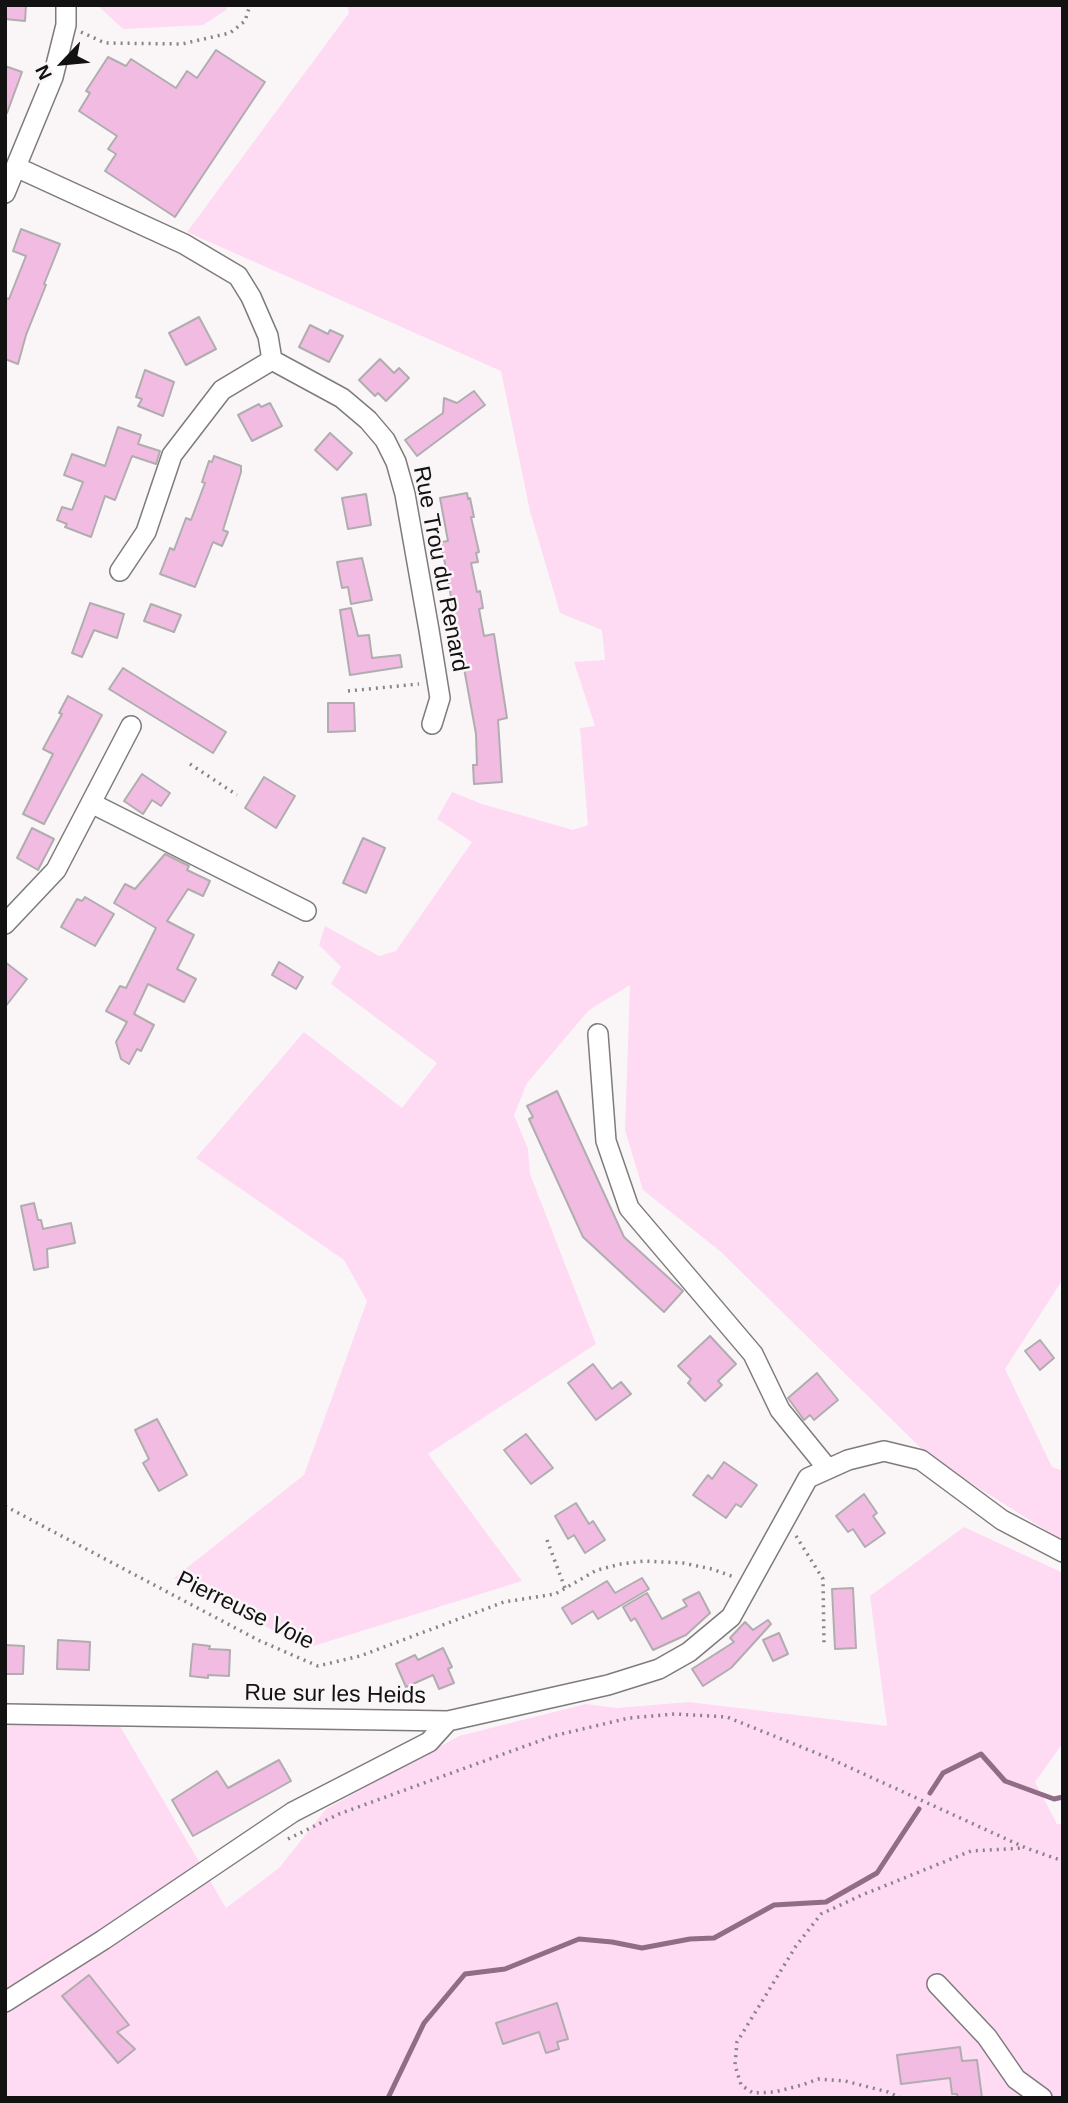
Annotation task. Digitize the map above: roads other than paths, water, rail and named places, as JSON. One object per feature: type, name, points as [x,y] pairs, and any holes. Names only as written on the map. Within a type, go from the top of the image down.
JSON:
[{"type":"street","points":[[5,193],[53,77],[66,13]]},
{"type":"street","points":[[16,167],[184,244],[237,276],[251,297],[268,336],[272,360],[222,390],[172,455],[146,532],[120,571]]},
{"type":"street","name":"Rue Trou du Renard","points":[[272,360],[342,398],[376,430],[396,462],[412,531],[440,698],[432,724]]},
{"type":"street","points":[[5,924],[56,870],[131,726]]},
{"type":"street","points":[[91,803],[306,911]]},
{"type":"street","points":[[598,1034],[606,1141],[629,1208],[753,1354],[780,1410],[828,1469]]},
{"type":"street","name":"Rue sur les Heids","points":[[5,1714],[448,1721],[608,1685],[659,1670],[689,1652],[731,1617],[808,1478],[848,1460],[884,1451],[921,1460],[1002,1520],[1063,1552]]},
{"type":"street","points":[[5,2001],[293,1812],[429,1742],[448,1721]]},
{"type":"street","points":[[937,1984],[987,2037],[1016,2079],[1042,2098]]},
{"type":"waterway","points":[[930,1793],[943,1773],[981,1754],[1005,1781],[1054,1799],[1063,1797]]},
{"type":"waterway","points":[[388,2098],[424,2023],[465,1974],[505,1969],[579,1939],[642,1948],[690,1939],[714,1938],[774,1905],[826,1902],[877,1873],[919,1809]]}]
